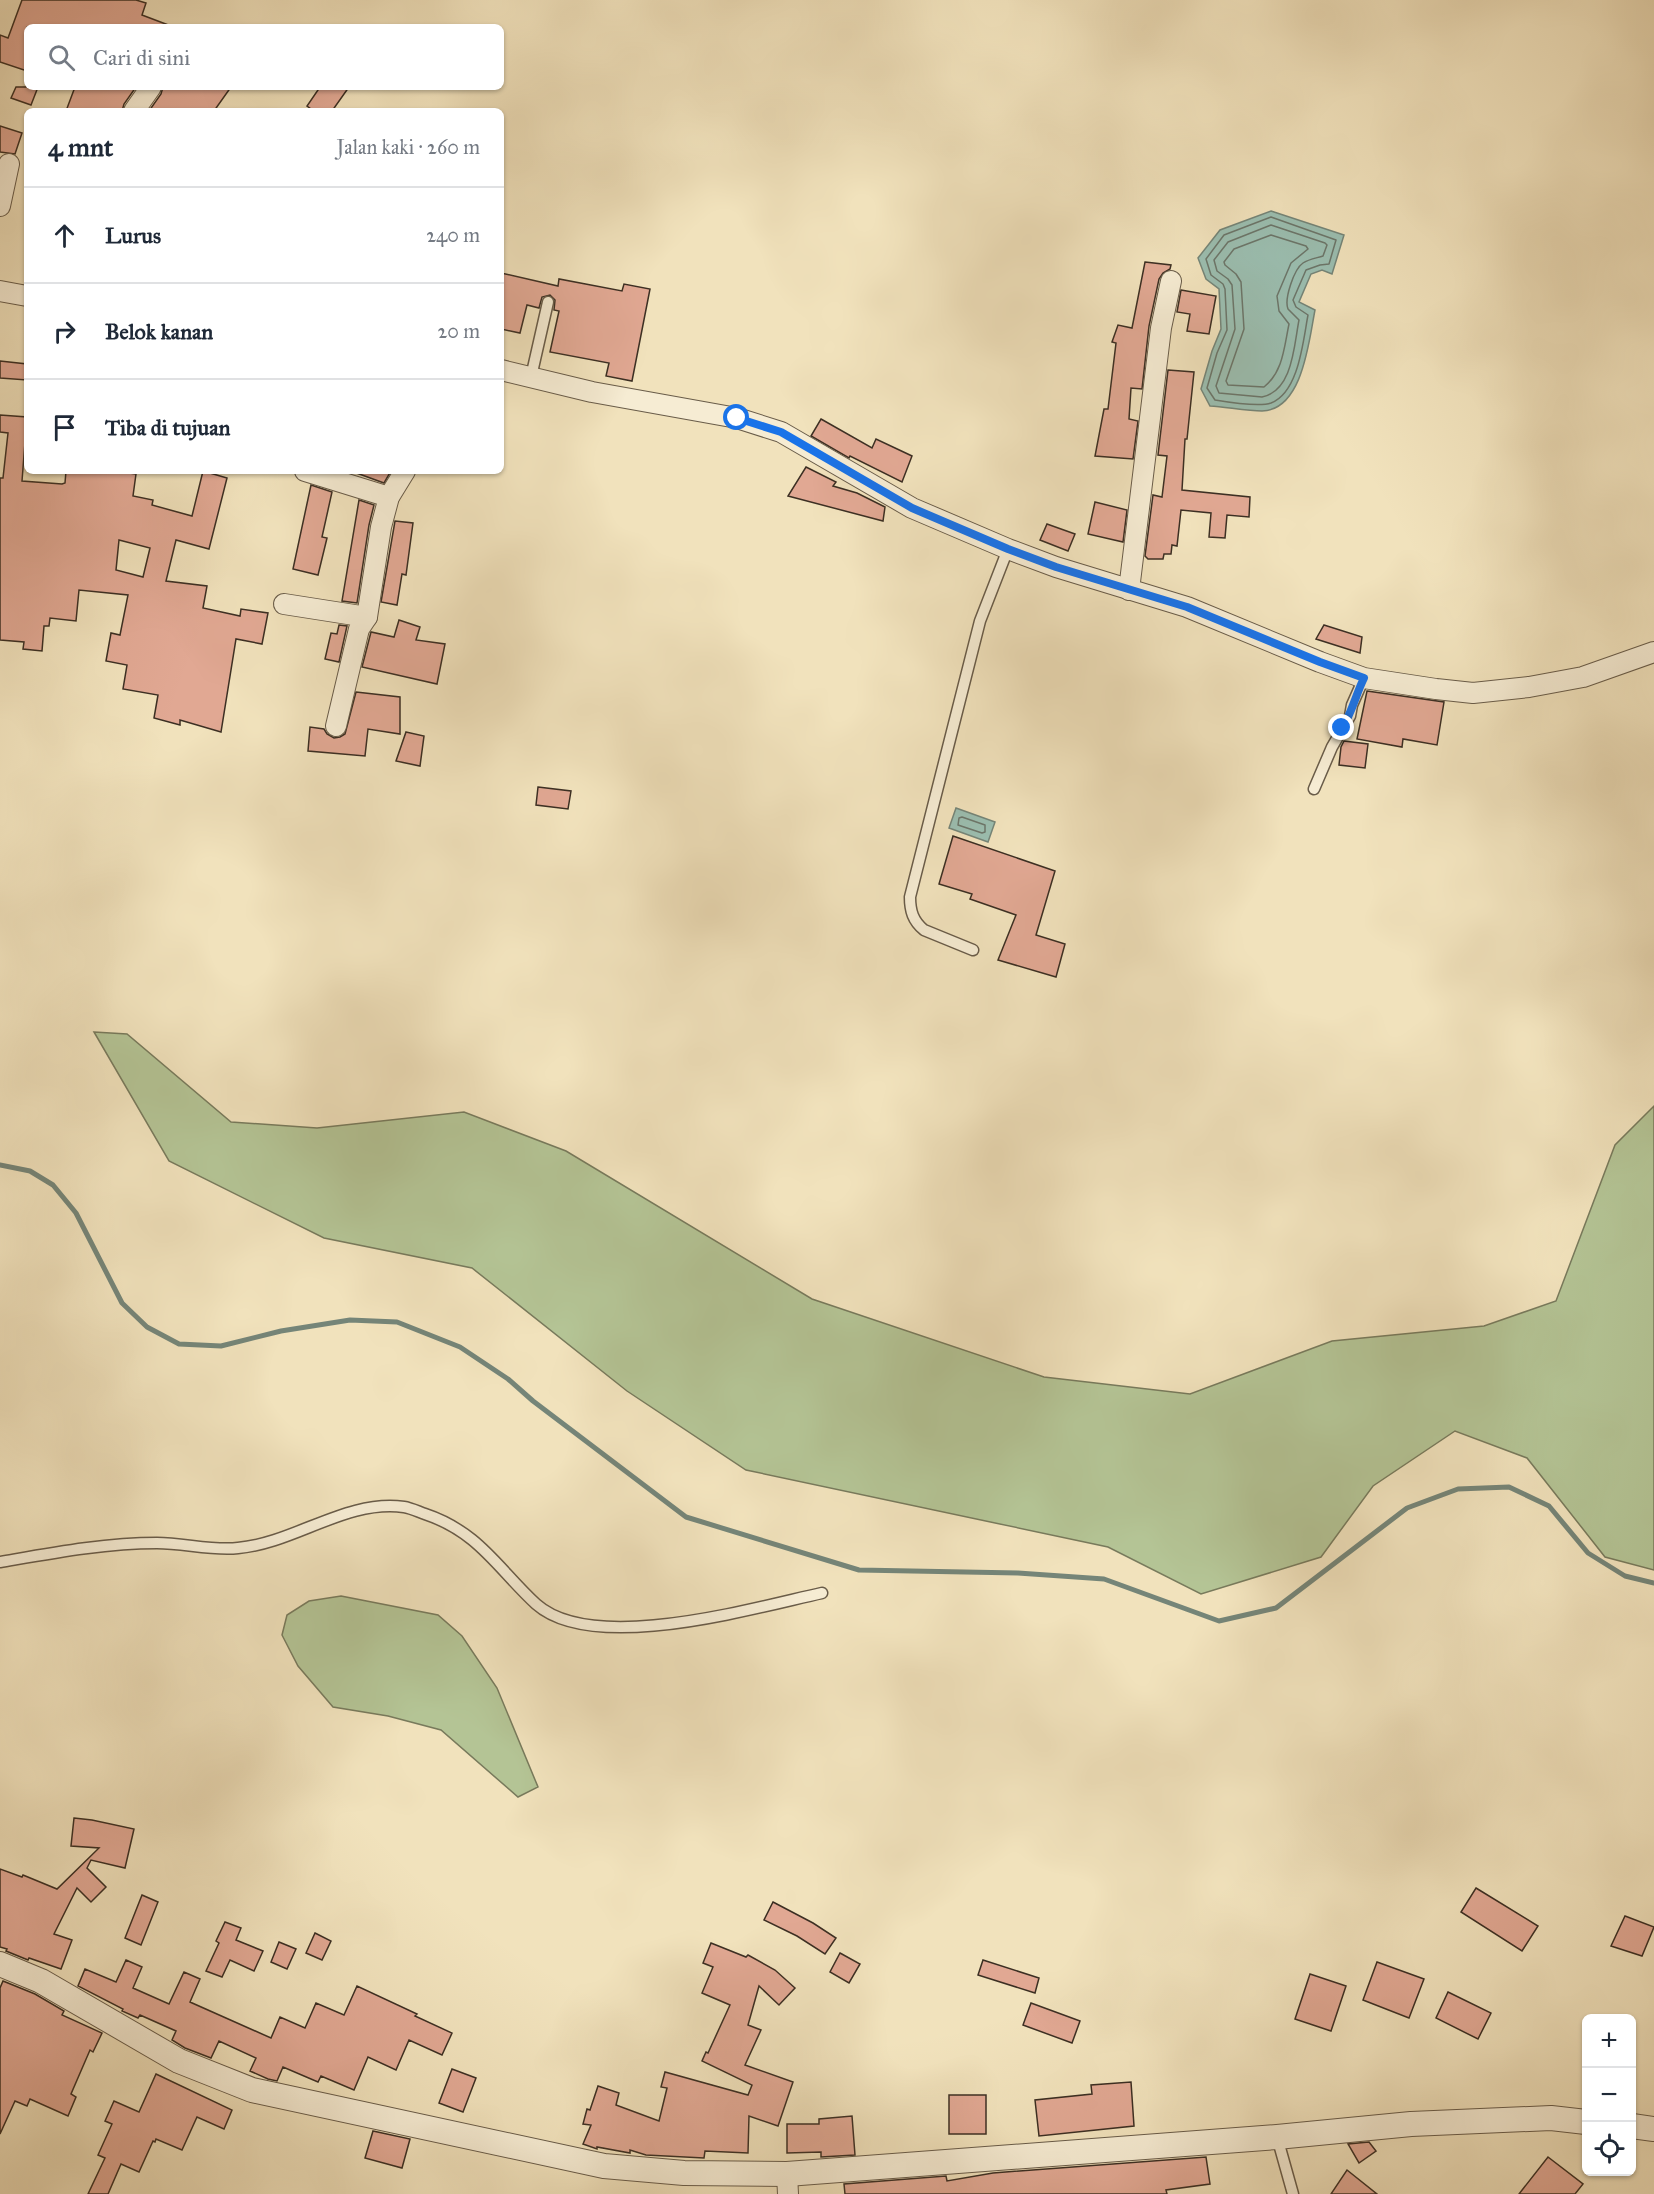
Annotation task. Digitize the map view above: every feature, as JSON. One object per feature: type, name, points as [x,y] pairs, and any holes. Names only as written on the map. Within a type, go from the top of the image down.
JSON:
[{"type":"street","points":[[136,108],[149,90]]},
{"type":"street","points":[[0,206],[12,165]]},
{"type":"street","points":[[1129,590],[1161,328],[1171,281]]},
{"type":"street","points":[[0,291],[24,295]]},
{"type":"street","points":[[504,371],[592,392],[737,418],[781,432],[912,508],[1008,549],[1056,567],[1187,607],[1364,678],[1473,693],[1529,687],[1583,677],[1654,652]]},
{"type":"street","points":[[314,474],[389,497]]},
{"type":"street","points":[[336,726],[359,629],[367,617],[381,527],[389,497],[403,474]]},
{"type":"street","points":[[284,604],[367,617]]},
{"type":"street","points":[[0,1964],[41,1982],[179,2061],[252,2090],[604,2166],[787,2184],[1422,2124],[1551,2118],[1582,2121]]},
{"type":"street","points":[[1636,2126],[1654,2128]]},
{"type":"lane","points":[[531,377],[548,302]]},
{"type":"lane","points":[[973,951],[924,930],[918,925],[911,912],[910,897],[980,621],[1008,549]]},
{"type":"lane","points":[[1314,789],[1332,747],[1350,716],[1352,705],[1364,678]]},
{"type":"lane","points":[[0,1562],[105,1545],[159,1543],[237,1549],[272,1542],[369,1508],[404,1508],[437,1518],[465,1533],[491,1556],[537,1605],[561,1620],[586,1626],[624,1628],[696,1620],[822,1593]]},
{"type":"lane","points":[[1277,2137],[1293,2194]]},
{"type":"green space","points":[[94,1032],[127,1034],[231,1122],[317,1128],[464,1112],[566,1151],[812,1299],[1044,1377],[1190,1394],[1332,1341],[1484,1326],[1556,1301],[1615,1145],[1654,1106],[1654,1570],[1605,1557],[1527,1458],[1455,1431],[1373,1486],[1321,1557],[1201,1594],[1108,1547],[746,1470],[627,1391],[472,1268],[324,1238],[169,1161]]},
{"type":"green space","points":[[341,1596],[438,1615],[462,1636],[497,1688],[538,1787],[518,1797],[441,1730],[388,1716],[333,1707],[298,1666],[282,1635],[287,1615],[309,1601]]},
{"type":"water","points":[[1271,211],[1344,235],[1332,274],[1322,270],[1311,274],[1299,302],[1315,310],[1302,371],[1287,399],[1276,408],[1262,411],[1210,406],[1201,389],[1221,329],[1219,289],[1206,279],[1198,258],[1220,230]]},
{"type":"water","points":[[956,808],[995,822],[988,842],[949,828]]},
{"type":"building","points":[[22,0],[136,0],[146,3],[142,15],[166,24],[24,24],[24,70],[0,62],[0,35],[8,38]]},
{"type":"building","points":[[16,87],[24,87],[24,90],[37,90],[31,105],[11,98]]},
{"type":"building","points":[[74,90],[134,90],[123,108],[67,108]]},
{"type":"building","points":[[162,90],[229,90],[216,108],[151,108]]},
{"type":"building","points":[[318,90],[347,90],[334,108],[307,106]]},
{"type":"building","points":[[0,126],[22,133],[15,154],[0,152]]},
{"type":"building","points":[[1145,262],[1171,265],[1170,269],[1159,279],[1149,326],[1142,389],[1131,388],[1129,419],[1138,421],[1133,459],[1095,456],[1104,409],[1108,409],[1116,343],[1112,342],[1118,325],[1132,328]]},
{"type":"building","points":[[504,274],[558,286],[559,279],[622,291],[624,284],[650,289],[632,381],[606,376],[609,363],[550,352],[559,311],[554,310],[555,300],[550,295],[542,297],[539,308],[527,305],[520,333],[504,330]]},
{"type":"building","points":[[1181,290],[1216,296],[1209,334],[1187,331],[1190,314],[1177,312]]},
{"type":"building","points":[[0,361],[24,364],[24,380],[0,378]]},
{"type":"building","points":[[1168,370],[1194,372],[1187,439],[1185,439],[1182,490],[1250,497],[1249,517],[1227,515],[1225,538],[1209,537],[1211,513],[1181,510],[1177,546],[1172,545],[1171,554],[1164,554],[1163,559],[1148,559],[1145,556],[1153,495],[1162,497],[1167,456],[1158,455]]},
{"type":"building","points":[[0,415],[24,417],[22,481],[62,484],[65,483],[66,474],[136,474],[133,496],[153,500],[152,505],[192,516],[202,474],[227,478],[209,549],[176,540],[166,581],[207,586],[203,608],[240,616],[241,609],[268,613],[262,644],[236,639],[221,732],[180,720],[180,725],[154,718],[158,695],[123,689],[127,665],[106,661],[111,633],[120,635],[128,595],[79,590],[76,621],[50,618],[49,626],[44,626],[42,651],[23,649],[24,642],[0,640],[0,478],[3,478],[8,433],[0,432]],"holes":[[[119,540],[150,548],[143,577],[116,570]]]},
{"type":"building","points":[[821,419],[872,448],[876,439],[912,456],[902,482],[850,456],[849,458],[811,436]]},
{"type":"building","points":[[806,467],[836,482],[833,486],[857,493],[885,507],[883,521],[788,496]]},
{"type":"building","points":[[359,474],[389,474],[384,483]]},
{"type":"building","points":[[311,485],[332,492],[322,537],[327,538],[318,575],[293,569]]},
{"type":"building","points":[[359,500],[374,505],[357,603],[342,601]]},
{"type":"building","points":[[1095,502],[1127,510],[1123,542],[1088,534]]},
{"type":"building","points":[[395,521],[413,523],[406,575],[402,574],[397,605],[381,602]]},
{"type":"building","points":[[1047,524],[1075,534],[1068,551],[1040,540]]},
{"type":"building","points":[[399,620],[420,627],[416,640],[445,644],[437,684],[362,667],[371,632],[394,637]]},
{"type":"building","points":[[339,625],[347,626],[339,662],[325,659],[331,633],[337,634]]},
{"type":"building","points":[[1324,625],[1362,637],[1360,653],[1316,639]]},
{"type":"building","points":[[1367,691],[1444,702],[1437,745],[1403,739],[1402,747],[1357,739]]},
{"type":"building","points":[[356,692],[400,697],[400,734],[368,729],[365,756],[308,751],[310,727],[324,729],[334,738],[345,734]]},
{"type":"building","points":[[406,732],[424,736],[420,766],[396,761]]},
{"type":"building","points":[[1344,741],[1368,744],[1365,768],[1339,765]]},
{"type":"building","points":[[538,787],[571,791],[568,809],[536,805]]},
{"type":"building","points":[[953,836],[1055,871],[1036,935],[1065,944],[1056,977],[998,960],[1016,915],[970,899],[972,894],[939,884]]},
{"type":"building","points":[[74,1818],[134,1829],[125,1868],[91,1860],[87,1868],[106,1887],[91,1902],[77,1888],[54,1934],[72,1940],[61,1969],[29,1958],[28,1960],[0,1947],[0,1869],[22,1877],[23,1875],[57,1889],[99,1848],[71,1846]]},
{"type":"building","points":[[1476,1888],[1538,1926],[1522,1951],[1461,1912]]},
{"type":"building","points":[[142,1895],[158,1902],[141,1945],[125,1938]]},
{"type":"building","points":[[773,1902],[836,1938],[825,1954],[797,1936],[764,1920]]},
{"type":"building","points":[[1625,1916],[1654,1927],[1642,1956],[1611,1946]]},
{"type":"building","points":[[225,1922],[241,1928],[236,1940],[263,1951],[254,1971],[230,1960],[222,1977],[206,1971],[219,1943],[216,1941]]},
{"type":"building","points":[[315,1933],[331,1941],[322,1960],[306,1953]]},
{"type":"building","points":[[279,1942],[296,1949],[287,1969],[271,1962]]},
{"type":"building","points":[[711,1943],[746,1957],[748,1955],[775,1970],[795,1988],[779,2005],[759,1986],[748,2025],[761,2030],[745,2065],[793,2082],[778,2126],[749,2116],[748,2153],[705,2151],[704,2158],[646,2155],[630,2150],[630,2153],[597,2147],[597,2149],[583,2144],[591,2125],[583,2124],[598,2086],[619,2093],[616,2105],[659,2121],[667,2088],[661,2087],[665,2072],[748,2095],[752,2085],[702,2061],[730,2005],[702,1993],[713,1967],[703,1963]]},
{"type":"building","points":[[840,1953],[860,1964],[849,1983],[830,1972]]},
{"type":"building","points":[[126,1960],[142,1967],[133,1988],[169,2004],[184,1972],[200,1979],[190,2002],[271,2038],[280,2017],[305,2028],[316,2003],[344,2015],[357,1986],[452,2033],[442,2055],[409,2040],[396,2070],[368,2057],[354,2090],[321,2076],[318,2082],[283,2067],[277,2081],[268,2079],[250,2071],[256,2058],[219,2041],[211,2058],[185,2048],[172,2040],[176,2031],[140,2015],[138,2018],[122,2011],[123,2009],[78,1986],[85,1969],[116,1982]]},
{"type":"building","points":[[983,1960],[1039,1978],[1035,1993],[978,1975]]},
{"type":"building","points":[[1377,1962],[1424,1979],[1409,2018],[1363,2000]]},
{"type":"building","points":[[1310,1974],[1346,1986],[1331,2031],[1295,2019]]},
{"type":"building","points":[[3,1981],[35,1994],[64,2011],[62,2015],[102,2033],[93,2052],[90,2050],[71,2094],[76,2097],[68,2116],[30,2099],[27,2106],[15,2101],[0,2134],[0,1988]]},
{"type":"building","points":[[1448,1992],[1491,2013],[1478,2039],[1436,2018]]},
{"type":"building","points":[[1031,2003],[1080,2021],[1072,2043],[1023,2025]]},
{"type":"building","points":[[452,2069],[476,2078],[463,2112],[439,2103]]},
{"type":"building","points":[[156,2074],[232,2110],[224,2129],[197,2117],[182,2150],[156,2139],[139,2172],[121,2164],[108,2194],[88,2194],[105,2158],[98,2155],[112,2124],[105,2121],[114,2101],[139,2112]]},
{"type":"building","points":[[1131,2082],[1134,2126],[1039,2136],[1035,2100],[1092,2094],[1091,2085]]},
{"type":"building","points":[[949,2095],[986,2095],[986,2134],[949,2134]]},
{"type":"building","points":[[852,2116],[855,2155],[821,2157],[821,2152],[787,2153],[787,2124],[819,2124],[819,2119]]},
{"type":"building","points":[[373,2131],[410,2139],[402,2168],[365,2158]]},
{"type":"building","points":[[1369,2142],[1376,2151],[1359,2163],[1348,2144]]},
{"type":"building","points":[[1206,2157],[1210,2184],[1166,2190],[1167,2194],[845,2194],[844,2184],[946,2176],[947,2181],[993,2173]]},
{"type":"building","points":[[1548,2157],[1583,2184],[1575,2194],[1519,2194]]},
{"type":"building","points":[[1347,2170],[1377,2194],[1331,2194]]},
{"type":"waterway","points":[[0,1165],[30,1171],[53,1185],[76,1213],[122,1303],[147,1327],[179,1344],[221,1346],[281,1331],[350,1320],[397,1322],[460,1347],[508,1379],[533,1401],[686,1517],[859,1570],[1018,1573],[1104,1579],[1219,1621],[1276,1608],[1407,1508],[1458,1489],[1509,1487],[1549,1506],[1588,1553],[1625,1576],[1654,1583]]},
{"type":"route","points":[[737,418],[781,432],[912,508],[1008,549],[1151,598],[1187,607],[1364,678],[1352,705],[1350,716],[1342,728]]}]
